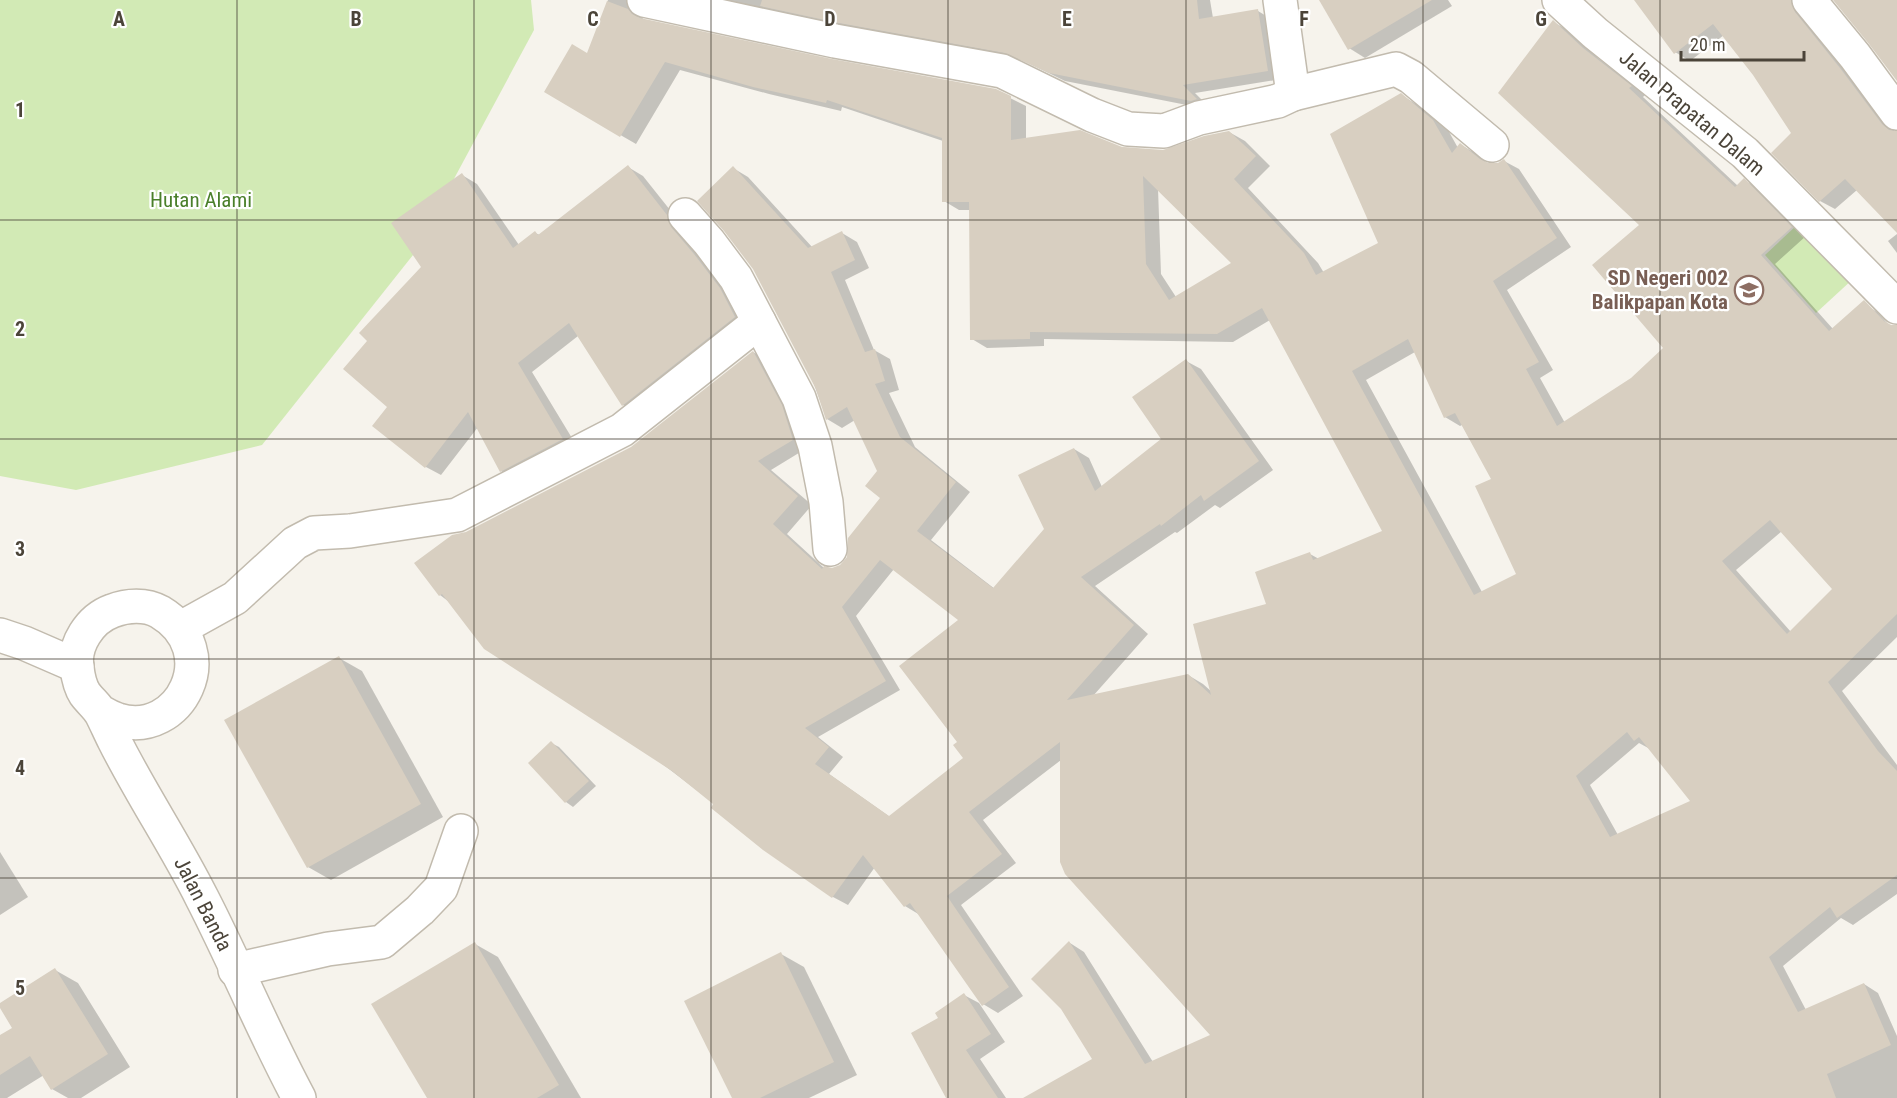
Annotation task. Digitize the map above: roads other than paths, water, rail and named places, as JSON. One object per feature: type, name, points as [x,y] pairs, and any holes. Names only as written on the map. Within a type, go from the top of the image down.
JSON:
[{"type":"street","points":[[644,0],[835,41],[1002,71],[1092,115],[1128,129],[1164,131],[1199,117],[1278,101],[1293,94],[1396,69],[1411,77],[1492,145]]},
{"type":"street","points":[[1280,0],[1293,94]]},
{"type":"street","name":"Jalan Prapatan Dalam","points":[[1558,0],[1595,33],[1745,153],[1897,307]]},
{"type":"street","points":[[1809,0],[1897,113]]},
{"type":"street","points":[[685,215],[736,278],[799,398],[815,446],[826,502],[830,549]]},
{"type":"street","points":[[181,628],[235,598],[295,543],[315,533],[350,531],[457,515],[622,430],[759,322]]},
{"type":"street","points":[[126,606],[142,606],[159,611],[181,628],[192,653],[192,673],[186,692],[173,707],[157,718],[138,722],[119,721],[101,712],[83,692],[76,666],[78,649],[85,634],[95,621],[110,611],[126,606]]},
{"type":"street","points":[[0,635],[76,666]]},
{"type":"street","name":"Jalan Banda","points":[[101,712],[114,741],[202,898],[278,1059],[299,1098]]},
{"type":"street","points":[[235,969],[328,949],[382,942],[420,910],[441,888],[460,831]]},
{"type":"place","name":"SD Negeri 002 Balikpapan Kota","points":[[1749,290]]},
{"type":"park label","name":"Hutan Alami","points":[[201,200]]}]
